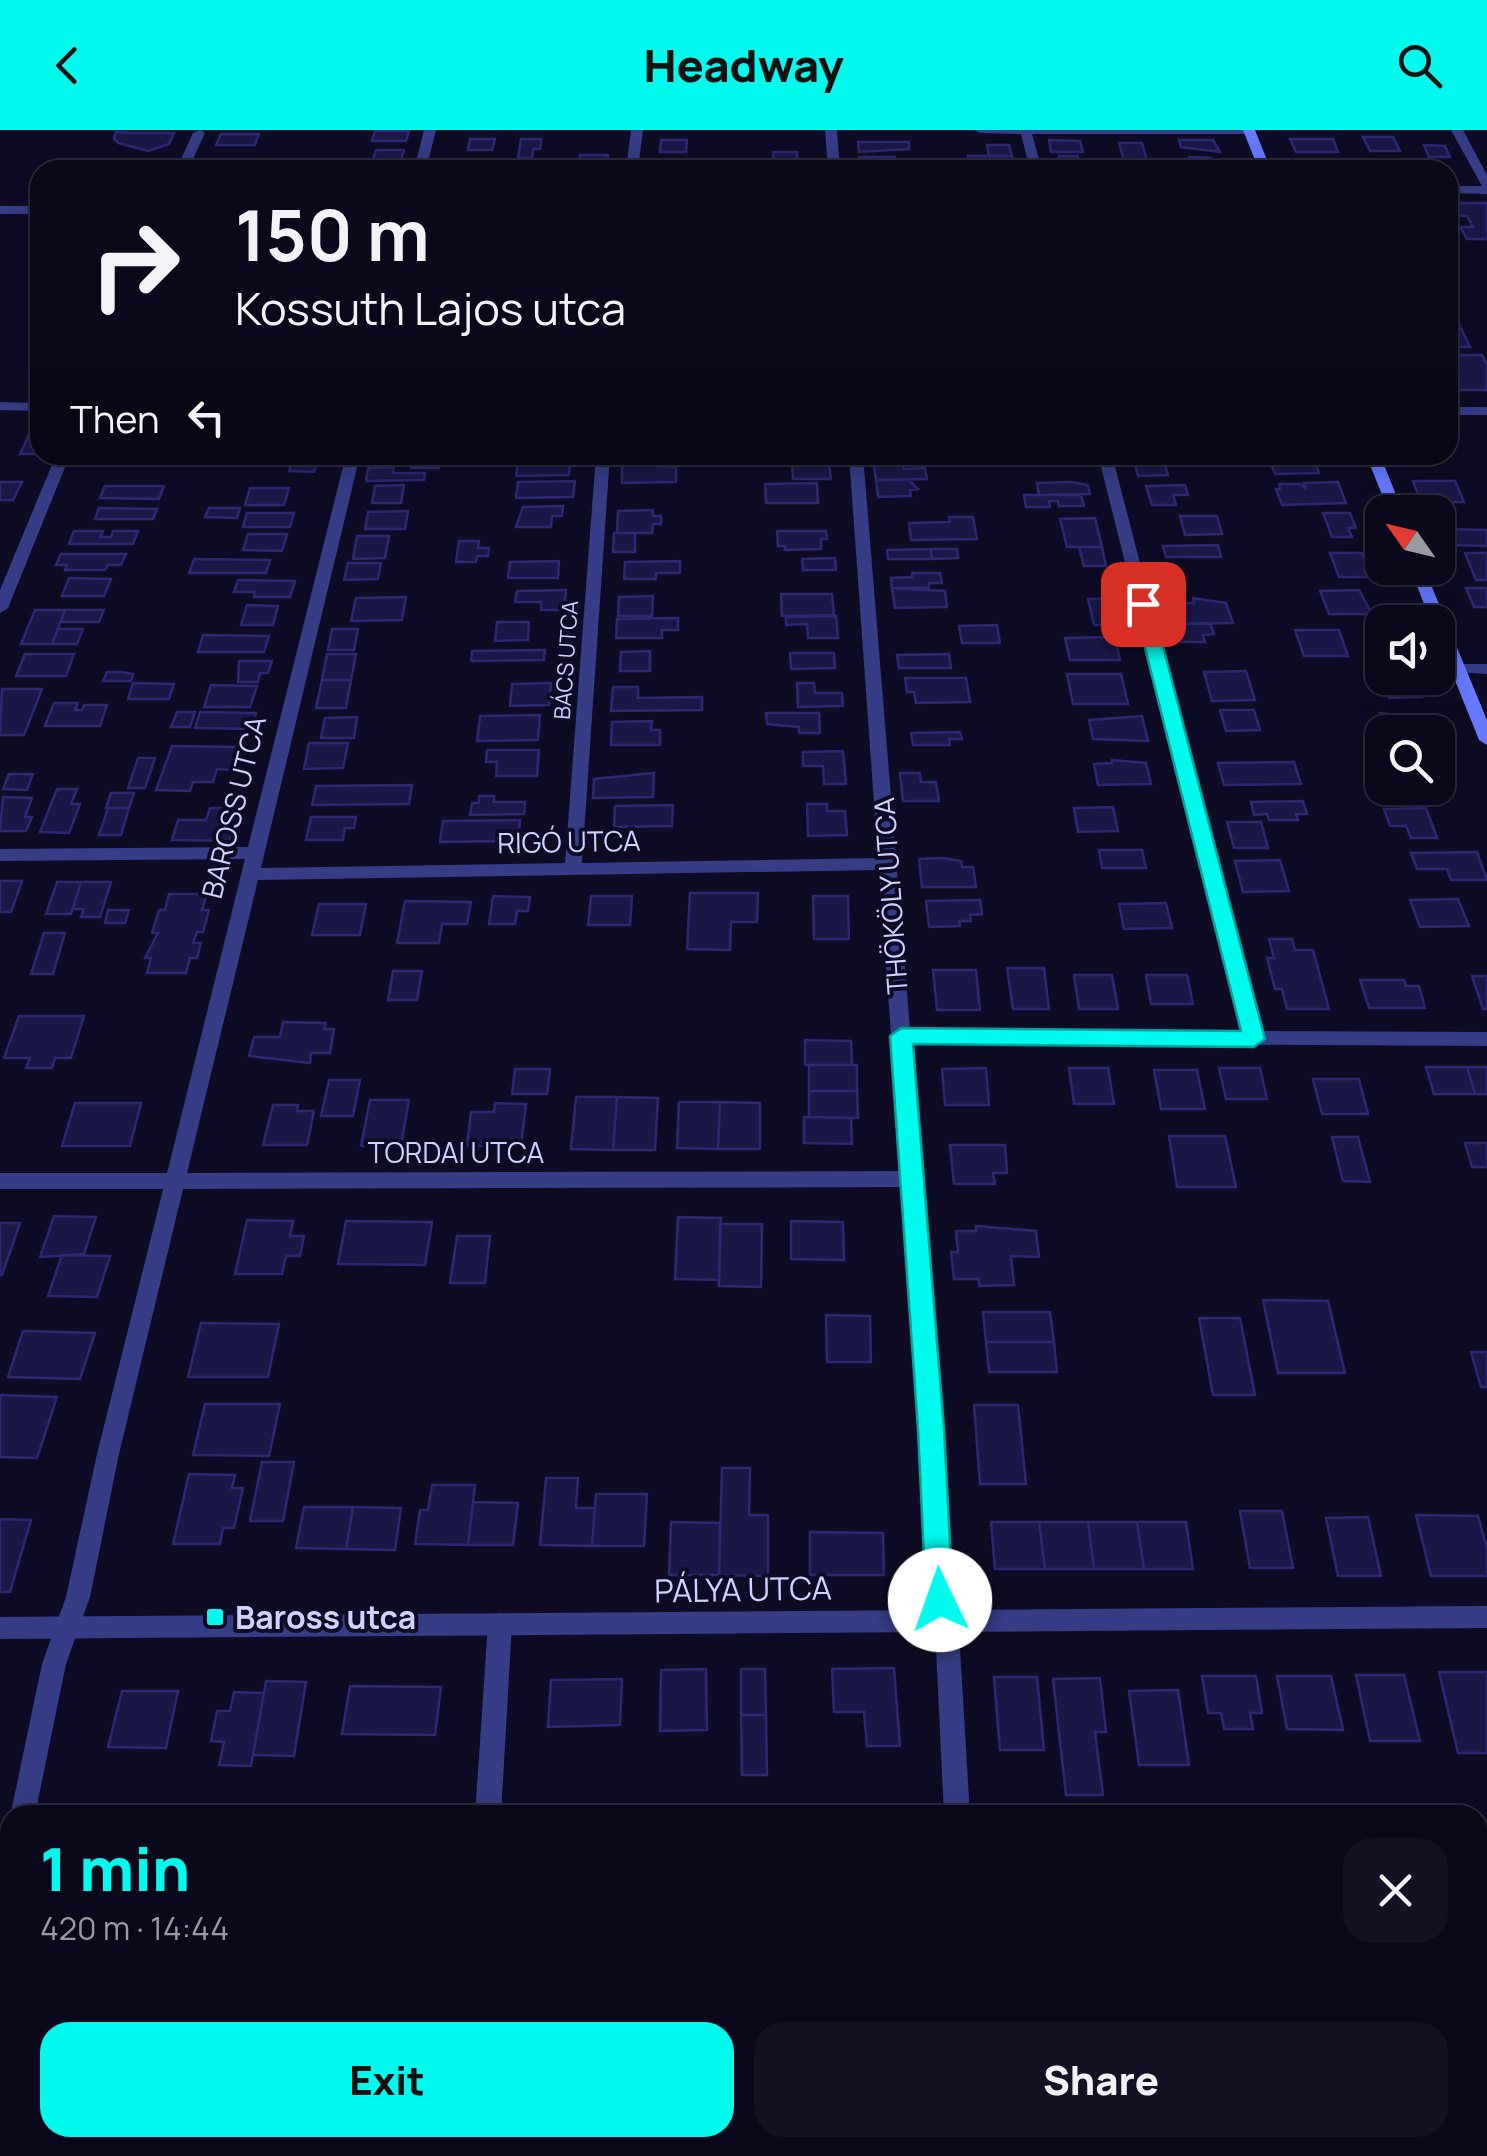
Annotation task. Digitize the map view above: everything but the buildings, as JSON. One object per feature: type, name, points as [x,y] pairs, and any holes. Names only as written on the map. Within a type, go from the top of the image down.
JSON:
[{"type":"main road","points":[[1250,130],[1261,160]]},
{"type":"main road","points":[[1377,465],[1389,495]]},
{"type":"main road","points":[[1425,585],[1487,740]]},
{"type":"street","points":[[422,160],[430,130]]},
{"type":"street","points":[[633,160],[636,130]]},
{"type":"street","points":[[832,130],[834,160]]},
{"type":"street","points":[[980,130],[1250,130]]},
{"type":"street","points":[[1026,130],[1034,160]]},
{"type":"street","points":[[1457,130],[1487,188],[1458,189]]},
{"type":"street","points":[[187,160],[199,133]]},
{"type":"street","points":[[0,210],[30,210]]},
{"type":"street","points":[[0,406],[30,406]]},
{"type":"street","points":[[1458,410],[1487,411]]},
{"type":"street","points":[[0,608],[59,465]]},
{"type":"street","name":"BAROSS UTCA","points":[[24,1805],[54,1664],[78,1597],[108,1454],[351,465]]},
{"type":"street","name":"BÁCS UTCA","points":[[574,869],[602,465]]},
{"type":"street","name":"THÖKÖLY UTCA","points":[[857,465],[942,1620],[948,1648],[956,1805]]},
{"type":"street","points":[[1108,465],[1254,1039]]},
{"type":"street","points":[[1458,668],[1487,669]]},
{"type":"street","name":"RIGÓ UTCA","points":[[0,856],[574,869],[888,864]]},
{"type":"street","points":[[901,1036],[1487,1038]]},
{"type":"street","name":"TORDAI UTCA","points":[[0,1181],[912,1179]]},
{"type":"street","name":"PÁLYA UTCA","points":[[0,1628],[1487,1616]]},
{"type":"street","points":[[489,1805],[500,1624]]},
{"type":"place","name":"Baross utca","points":[[215,1617]]},
{"type":"route","points":[[940,1600],[901,1036],[1254,1039],[1143,604]]}]
